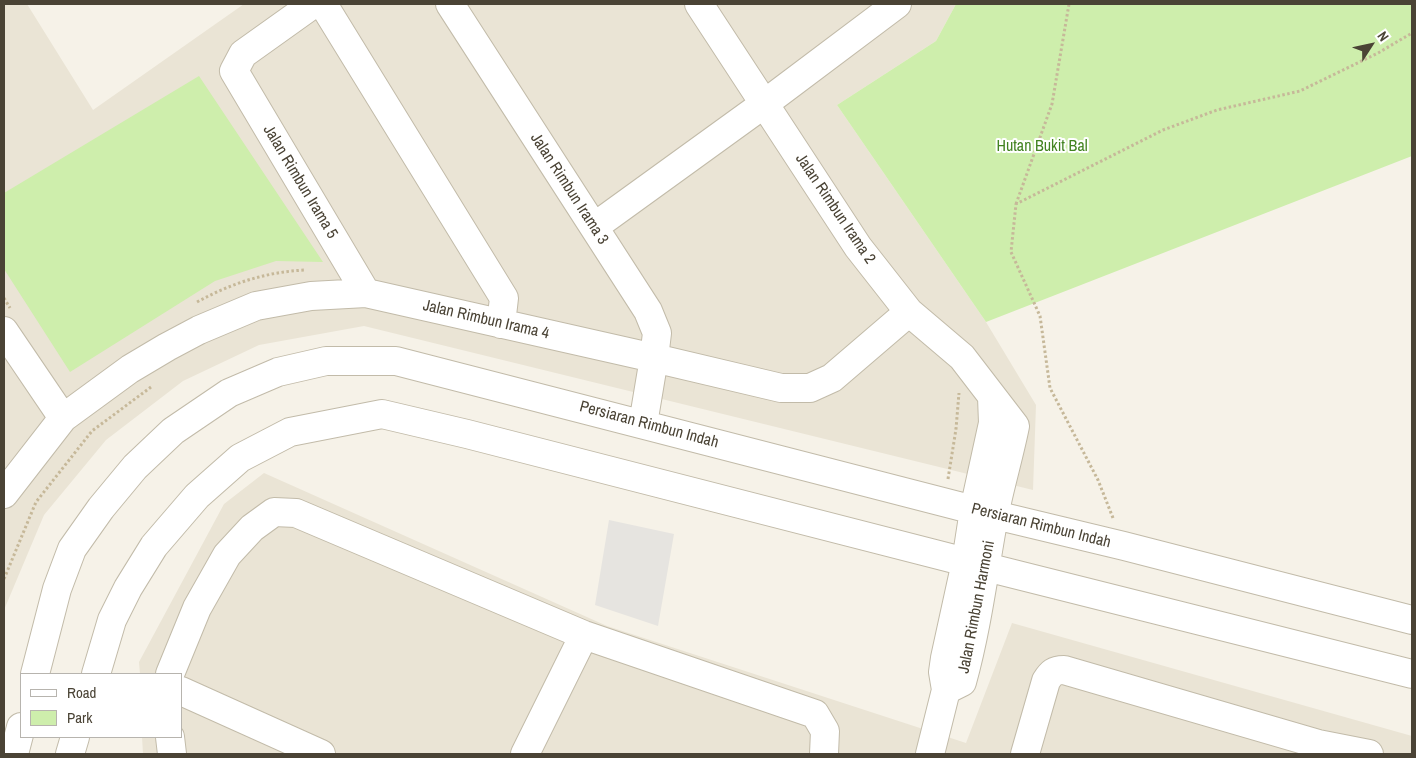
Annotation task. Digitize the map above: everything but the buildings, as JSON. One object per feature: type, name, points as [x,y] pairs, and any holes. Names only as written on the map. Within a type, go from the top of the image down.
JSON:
[{"type":"street","name":"Jalan Rimbun Irama 5","points":[[313,4],[243,54],[234,71],[366,293]]},
{"type":"street","points":[[323,4],[504,298],[501,324]]},
{"type":"street","name":"Jalan Rimbun Irama 3","points":[[450,4],[648,311],[657,333],[643,424]]},
{"type":"street","name":"Jalan Rimbun Irama 2","points":[[699,4],[858,246],[909,312],[962,357],[992,397],[993,423],[984,512]]},
{"type":"street","points":[[594,226],[764,104],[897,4]]},
{"type":"street","name":"Jalan Rimbun Irama 4","points":[[63,418],[130,369],[167,347],[215,323],[256,306],[311,296],[366,293],[781,388],[810,388],[832,378],[909,312]]},
{"type":"street","points":[[4,494],[63,418],[9,322]]},
{"type":"street","name":"Persiaran Rimbun Indah","points":[[35,673],[57,589],[72,549],[101,508],[135,467],[173,431],[229,393],[278,372],[326,361],[396,361],[1412,620]]},
{"type":"street","points":[[96,673],[112,620],[128,588],[154,546],[197,496],[240,458],[290,432],[382,414],[496,441],[1412,674]]},
{"type":"street","points":[[170,673],[197,608],[227,555],[252,528],[274,512],[296,514],[584,635],[815,714],[825,731],[824,754]]},
{"type":"street","name":"Jalan Rimbun Harmoni","points":[[930,754],[946,690],[943,672],[945,658],[976,564],[984,512]]},
{"type":"street","points":[[525,754],[584,635]]},
{"type":"street","points":[[1025,754],[1046,681],[1051,673],[1056,670],[1064,670],[1316,749],[1369,754]]},
{"type":"street","points":[[182,690],[321,754]]},
{"type":"street","points":[[14,754],[20,731]]},
{"type":"street","points":[[70,754],[75,738]]},
{"type":"street","points":[[170,738],[172,754]]},
{"type":"path","points":[[1069,4],[1052,104],[1016,204],[1011,252],[1040,316],[1050,388],[1098,480],[1124,546]]},
{"type":"path","points":[[1016,204],[1163,130],[1217,110],[1300,91],[1378,53],[1412,33]]},
{"type":"path","points":[[192,305],[224,288],[279,272],[306,270]]},
{"type":"path","points":[[4,298],[9,322]]},
{"type":"shaded area","points":[[4,4],[27,4],[93,110],[244,4],[956,4],[936,41],[837,105],[986,322],[1036,405],[1033,490],[364,326],[259,345],[183,381],[106,440],[44,515],[4,610]]},
{"type":"shaded area","points":[[264,473],[607,626],[966,743],[1012,623],[1412,736],[1412,754],[143,754],[142,738],[182,738],[182,673],[140,673],[139,662],[224,504]]},
{"type":"shaded area","points":[[609,520],[674,534],[658,626],[595,605]]},
{"type":"green space","name":"Hutan Bukit Bal","points":[[956,4],[1412,4],[1412,156],[986,322],[837,105],[936,41]]},
{"type":"green space","points":[[199,76],[323,262],[276,261],[215,281],[70,372],[4,269],[4,193]]}]
